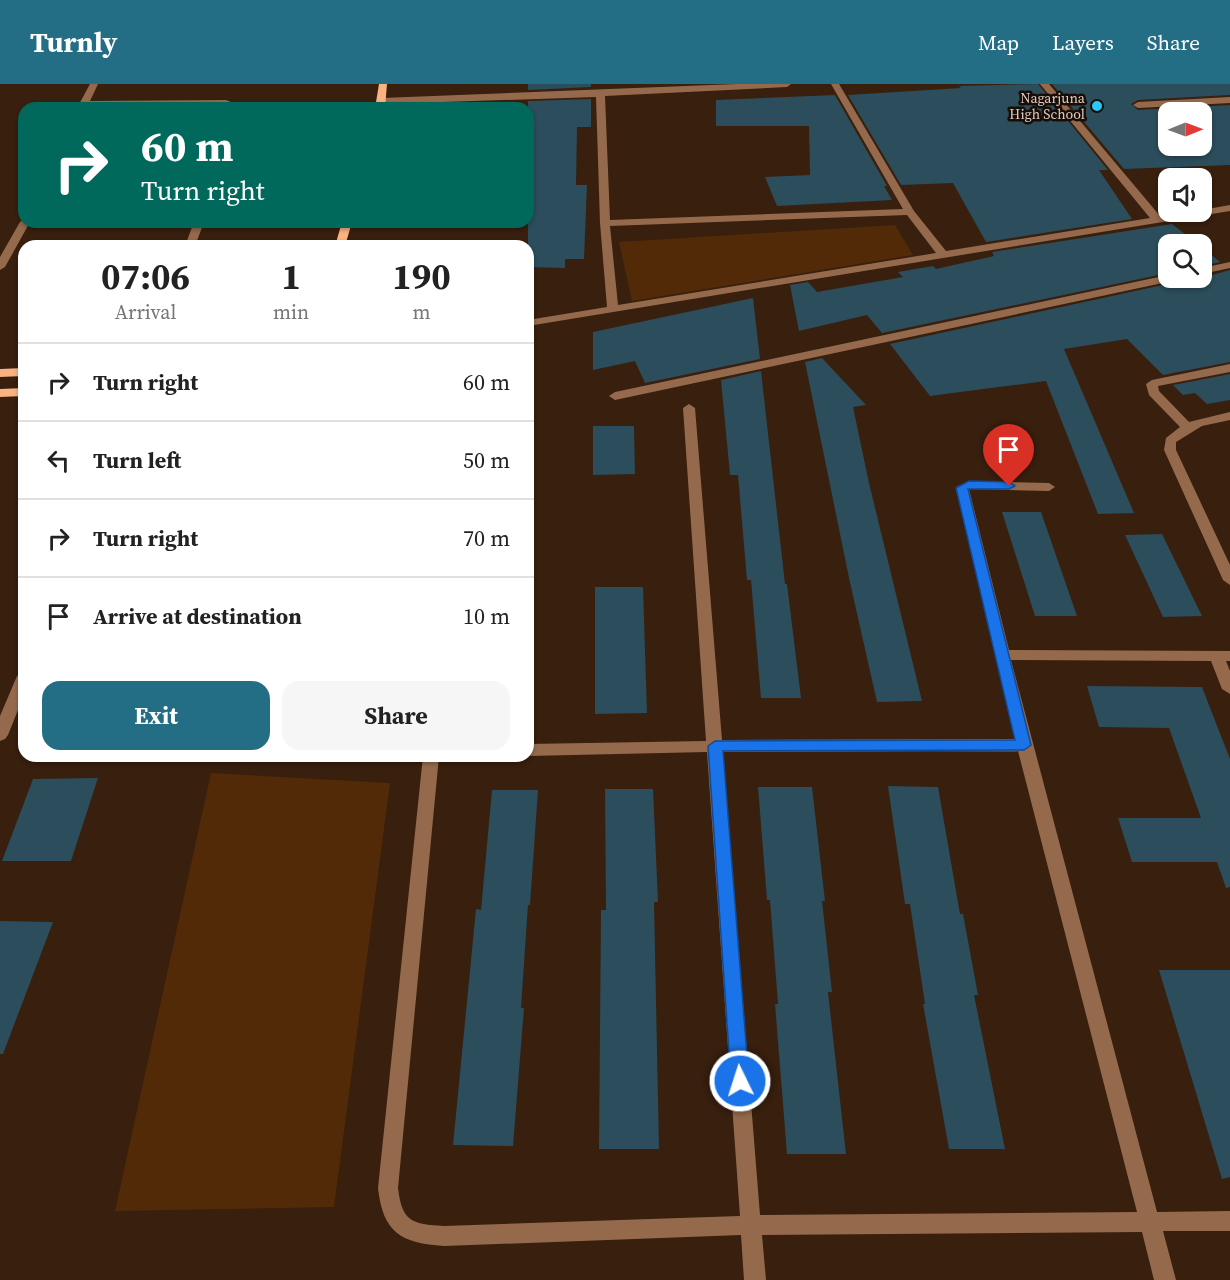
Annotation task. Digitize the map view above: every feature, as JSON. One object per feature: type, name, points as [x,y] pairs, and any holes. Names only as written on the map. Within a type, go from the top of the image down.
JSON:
[{"type":"main road","points":[[381,102],[383,84]]},
{"type":"main road","points":[[0,373],[18,372]]},
{"type":"main road","points":[[0,393],[18,392]]},
{"type":"street","points":[[85,102],[94,84]]},
{"type":"street","points":[[441,102],[788,84]]},
{"type":"street","points":[[835,84],[910,212],[944,256]]},
{"type":"street","points":[[1044,84],[1158,221]]},
{"type":"street","points":[[600,94],[613,309]]},
{"type":"street","points":[[1138,105],[1230,100]]},
{"type":"street","points":[[1212,211],[1230,208]]},
{"type":"street","points":[[606,223],[910,212]]},
{"type":"street","points":[[534,322],[1158,221]]},
{"type":"street","points":[[0,267],[22,228]]},
{"type":"street","points":[[1212,269],[1230,265]]},
{"type":"street","points":[[615,396],[1158,281]]},
{"type":"street","points":[[1187,427],[1153,392],[1152,384],[1230,368]]},
{"type":"street","points":[[689,408],[755,1280]]},
{"type":"street","points":[[1230,416],[1197,422],[1170,441],[1170,450],[1230,580]]},
{"type":"street","points":[[1050,486],[969,485],[962,488],[1024,745],[1165,1280]]},
{"type":"street","points":[[1002,655],[1223,656],[1230,689]]},
{"type":"street","points":[[0,735],[18,691]]},
{"type":"street","points":[[534,750],[715,746],[1024,745]]},
{"type":"street","points":[[430,762],[388,1188],[390,1208],[404,1229],[421,1235],[444,1236],[751,1225],[1230,1221]]},
{"type":"shaded area","points":[[895,225],[913,255],[632,301],[619,242]]},
{"type":"shaded area","points":[[211,773],[390,783],[334,1207],[115,1211]]},
{"type":"building","points":[[528,84],[591,84],[591,87],[528,90]]},
{"type":"building","points":[[1038,84],[1108,170],[1099,170],[1132,219],[986,242],[953,183],[901,185],[848,95],[961,88],[959,86]]},
{"type":"building","points":[[1052,84],[1230,84],[1230,95],[1138,100],[1131,104],[1138,110],[1158,109],[1158,156],[1212,156],[1212,106],[1230,105],[1230,165],[1124,169]]},
{"type":"building","points":[[835,95],[887,186],[884,186],[892,200],[777,206],[765,177],[810,175],[809,126],[716,126],[716,100]]},
{"type":"building","points":[[591,99],[591,127],[577,127],[576,185],[587,185],[584,259],[565,259],[565,268],[534,267],[534,240],[528,240],[528,228],[534,228],[534,102],[528,101]]},
{"type":"building","points":[[1172,224],[1185,234],[1158,234],[1158,275],[882,333],[867,315],[799,331],[790,285],[808,282],[817,292],[903,277],[898,272],[933,266],[936,269],[994,256],[992,252]]},
{"type":"building","points":[[1212,255],[1220,262],[1212,264]]},
{"type":"building","points":[[1230,270],[1230,362],[1163,375],[1127,339],[1064,349],[1134,513],[1098,514],[1046,381],[930,396],[890,344],[1158,286],[1158,288],[1212,288],[1212,275]]},
{"type":"building","points":[[753,298],[760,359],[645,383],[635,361],[593,370],[593,332]]},
{"type":"building","points":[[822,358],[866,405],[853,407],[922,701],[877,702],[805,362]]},
{"type":"building","points":[[761,371],[785,584],[787,584],[801,698],[761,698],[751,580],[747,580],[738,475],[730,475],[721,380]]},
{"type":"building","points":[[1230,374],[1230,400],[1207,404],[1195,393],[1183,395],[1173,385]]},
{"type":"building","points":[[593,426],[634,426],[635,474],[593,475]]},
{"type":"building","points":[[1002,512],[1041,512],[1077,616],[1035,616]]},
{"type":"building","points":[[1162,534],[1202,616],[1163,617],[1125,535]]},
{"type":"building","points":[[595,587],[643,587],[647,713],[595,714]]},
{"type":"building","points":[[1087,686],[1202,687],[1230,759],[1230,887],[1226,888],[1217,862],[1132,862],[1118,818],[1201,818],[1169,728],[1099,727]]},
{"type":"building","points":[[98,778],[71,861],[2,861],[33,779]]},
{"type":"building","points":[[888,786],[938,787],[960,914],[963,914],[978,995],[974,995],[1005,1149],[949,1149],[923,1004],[925,1004],[910,904],[905,904]]},
{"type":"building","points":[[758,787],[812,787],[825,901],[822,901],[832,992],[828,992],[846,1154],[787,1154],[775,1004],[778,1004],[770,900],[767,900]]},
{"type":"building","points":[[605,789],[653,789],[658,902],[654,902],[659,1149],[599,1149],[601,910],[606,910]]},
{"type":"building","points":[[492,790],[538,790],[530,905],[528,905],[521,1008],[524,1008],[513,1146],[453,1145],[476,909],[481,910]]},
{"type":"building","points":[[0,921],[53,922],[3,1054],[0,1054]]},
{"type":"building","points":[[1159,970],[1230,970],[1230,1177],[1222,1179]]},
{"type":"place","name":"Nagarjuna High School","points":[[1097,106]]},
{"type":"route","points":[[740,1081],[715,746],[1024,745],[962,488],[964,485],[1009,486]]}]
